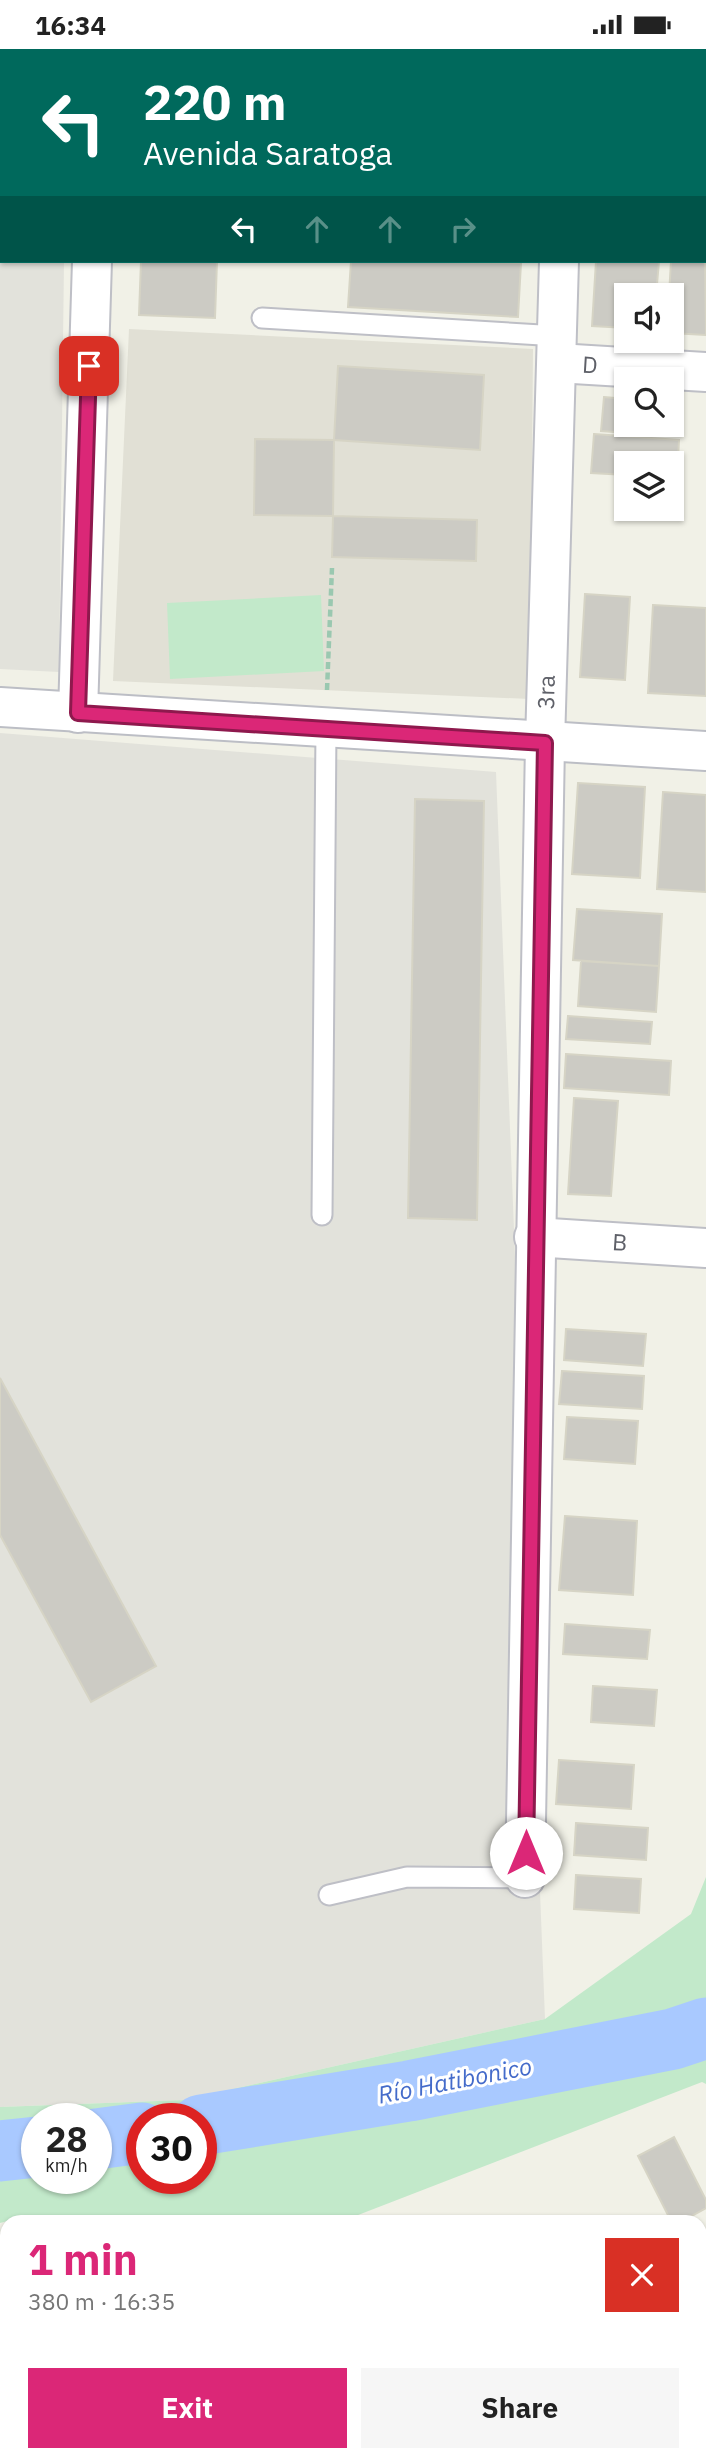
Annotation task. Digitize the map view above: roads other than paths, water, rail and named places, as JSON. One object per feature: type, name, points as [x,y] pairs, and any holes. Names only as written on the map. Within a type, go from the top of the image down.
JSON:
[{"type":"street","points":[[78,713],[92,263]]},
{"type":"street","name":"3ra","points":[[526,1878],[534,1237],[559,263]]},
{"type":"street","name":"D","points":[[557,350],[706,372]]},
{"type":"street","points":[[0,708],[78,713],[326,713],[545,743],[706,751]]},
{"type":"street","name":"B","points":[[534,1237],[706,1248]]},
{"type":"lane","points":[[262,318],[557,350]]},
{"type":"lane","points":[[322,1215],[326,713]]},
{"type":"lane","points":[[329,1895],[407,1877],[526,1878]]},
{"type":"waterway","name":"Río Hatibonico","points":[[217,2122],[409,2091],[673,2039],[706,2028]]},
{"type":"waterway","name":"Río Hatibonico","points":[[112,2137],[126,2135]]},
{"type":"waterway","name":"Río Hatibonico","points":[[0,2151],[21,2149]]}]
